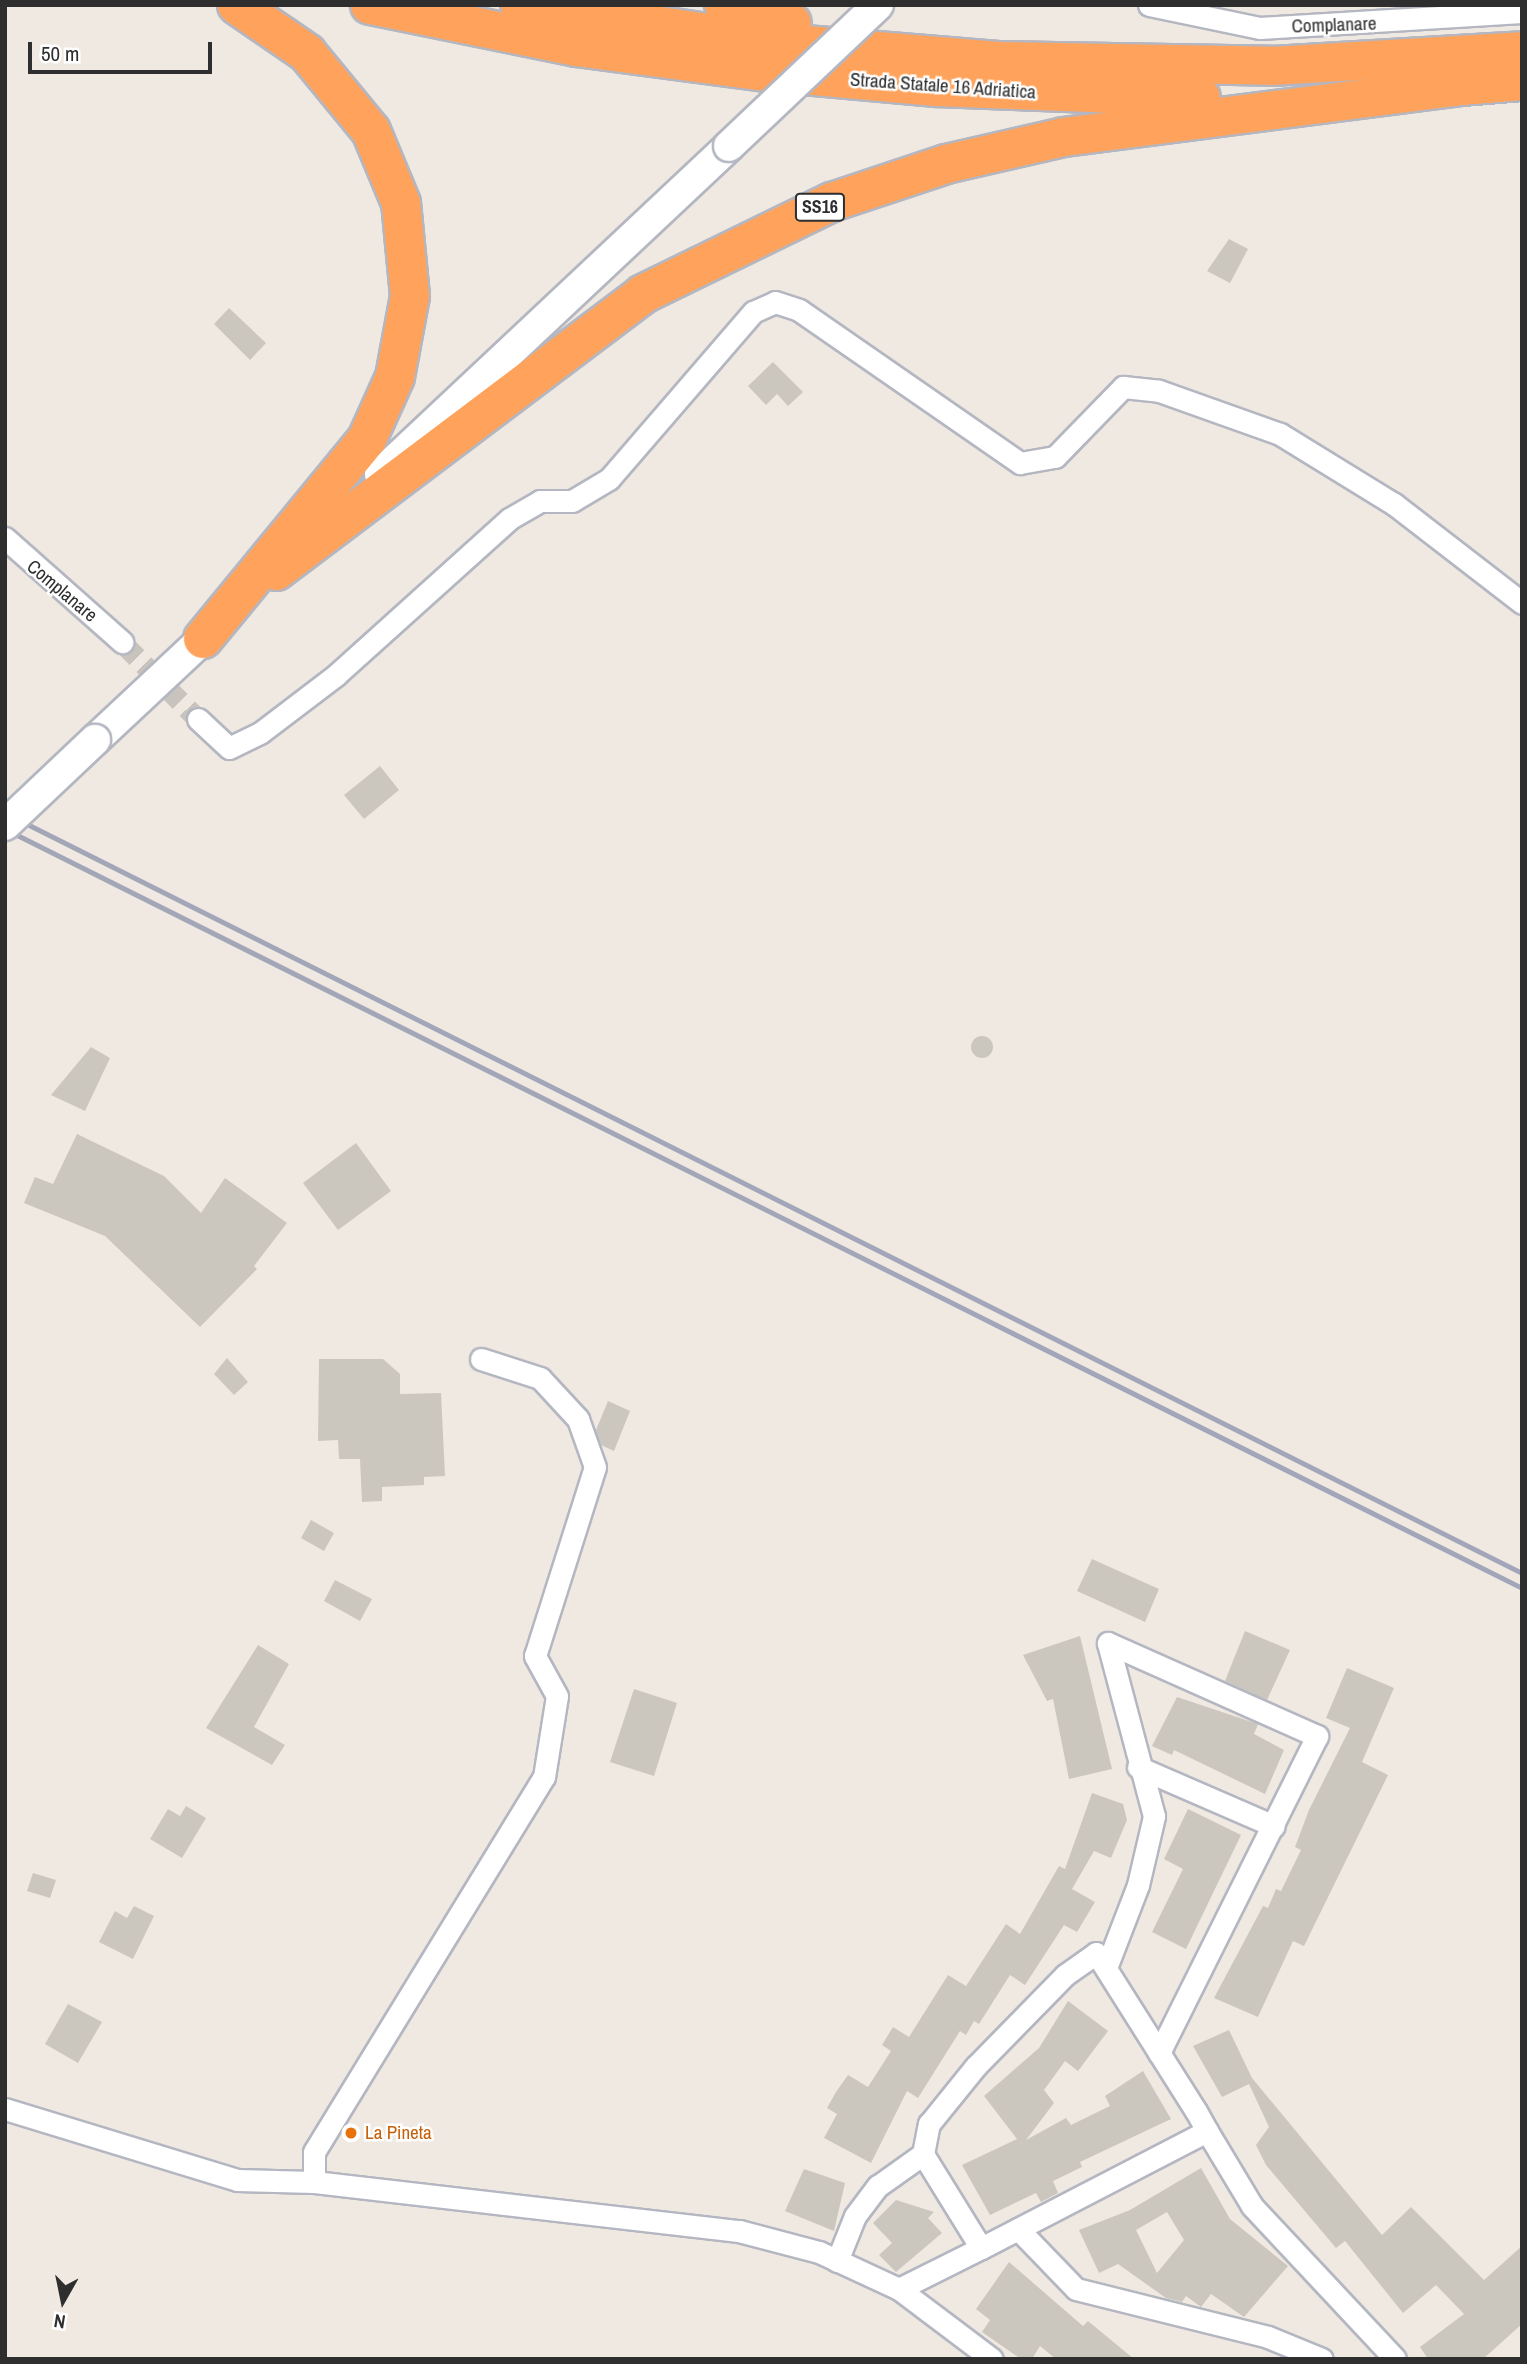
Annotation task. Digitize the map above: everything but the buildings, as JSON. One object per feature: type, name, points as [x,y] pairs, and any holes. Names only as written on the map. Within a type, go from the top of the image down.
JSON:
[{"type":"highway","points":[[203,639],[367,439],[395,377],[410,296],[401,203],[371,131],[307,52],[237,5]]},
{"type":"highway","name":"Strada Statale 16 Adriatica","points":[[370,5],[588,49],[936,87],[1196,97],[1522,82]]},
{"type":"highway","name":"Strada Statale 16 Adriatica","points":[[520,5],[768,41],[1082,64],[1272,66],[1522,51]]},
{"type":"highway","points":[[723,5],[813,27],[1082,64]]},
{"type":"highway","name":"SS16","points":[[276,571],[635,300],[727,248],[832,202],[960,160],[1077,134],[1463,86]]},
{"type":"main road","points":[[5,825],[878,5]]},
{"type":"street","name":"Complanare","points":[[1149,5],[1260,28],[1522,12]]},
{"type":"street","points":[[198,719],[229,748],[260,733],[336,675],[509,519],[540,501],[572,501],[609,479],[753,312],[775,302],[799,310],[1020,463],[1055,457],[1123,387],[1159,391],[1280,434],[1394,504],[1522,603]]},
{"type":"street","name":"Complanare","points":[[5,538],[122,642]]},
{"type":"street","points":[[314,2182],[314,2151],[544,1777],[557,1696],[536,1656],[595,1467],[578,1419],[540,1378],[481,1359]]},
{"type":"street","points":[[1106,1968],[1138,1885],[1154,1815],[1138,1767],[1108,1643],[1317,1736],[1159,2053]]},
{"type":"street","points":[[1138,1767],[1274,1826]]},
{"type":"street","points":[[981,2248],[923,2154],[929,2124],[1023,2016],[1096,1953],[1252,2206],[1395,2359]]},
{"type":"street","points":[[5,2109],[237,2180],[314,2182],[739,2231],[837,2261],[899,2290],[992,2359]]},
{"type":"street","points":[[899,2290],[1207,2131]]},
{"type":"street","points":[[837,2261],[855,2216],[878,2186],[923,2154]]},
{"type":"street","points":[[1018,2229],[1076,2289],[1268,2337],[1322,2359]]},
{"type":"tunnel","points":[[122,642],[198,719]]},
{"type":"railway","points":[[5,813],[1522,1573]]},
{"type":"railway","points":[[5,829],[1522,1588]]},
{"type":"place","name":"La Pineta","points":[[351,2133]]}]
